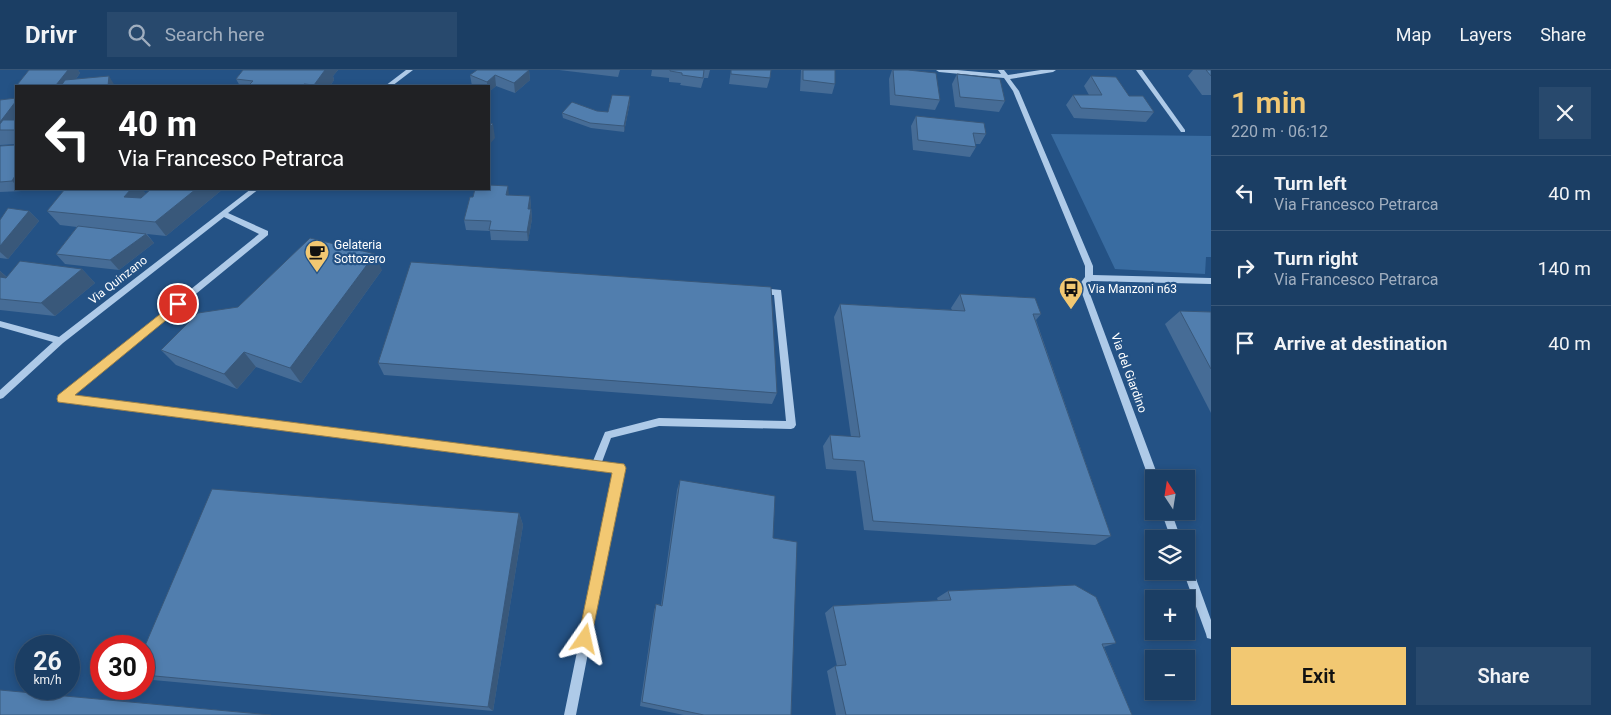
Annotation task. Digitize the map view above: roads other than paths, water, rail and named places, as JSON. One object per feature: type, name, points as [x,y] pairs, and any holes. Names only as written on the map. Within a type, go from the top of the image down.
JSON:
[{"type":"street","points":[[389,85],[410,70]]},
{"type":"street","points":[[939,70],[1008,77],[1053,70]]},
{"type":"street","points":[[1001,70],[1016,90],[1089,266],[1089,278],[1211,281]]},
{"type":"street","points":[[1139,70],[1184,131]]},
{"type":"street","name":"Via Quinzano","points":[[0,395],[60,341],[254,190]]},
{"type":"street","points":[[223,214],[265,234],[62,399],[620,468],[570,715]]},
{"type":"street","name":"Via del Giardino","points":[[1089,278],[1083,285],[1151,470]]},
{"type":"street","points":[[596,466],[608,435],[659,422],[791,425],[778,292],[749,290]]},
{"type":"street","points":[[0,324],[60,341]]},
{"type":"street","points":[[1191,580],[1211,634]]},
{"type":"place","name":"Gelateria Sottozero","points":[[317,273]]},
{"type":"place","name":"Via Manzoni n63","points":[[1071,310]]}]
